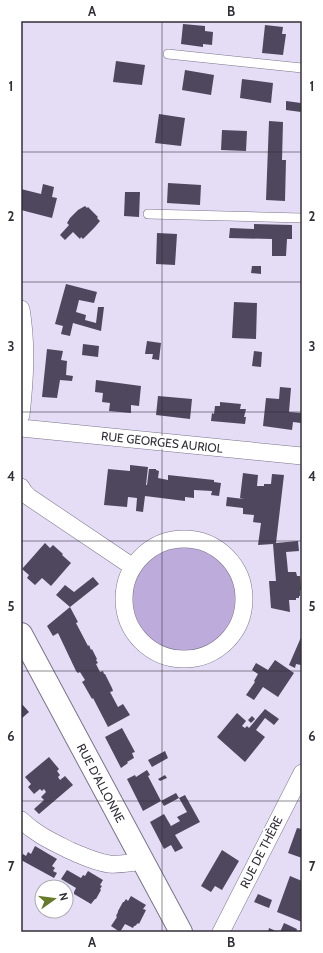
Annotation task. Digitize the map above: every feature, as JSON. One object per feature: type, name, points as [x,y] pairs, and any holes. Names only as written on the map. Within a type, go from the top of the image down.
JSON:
[{"type":"street","points":[[21,309],[26,357],[21,415]]},
{"type":"street","name":"RUE GEORGES AURIOL","points":[[21,428],[302,456]]},
{"type":"street","points":[[21,487],[29,497],[133,567]]},
{"type":"street","points":[[180,538],[199,540],[217,548],[236,568],[243,586],[245,595],[243,614],[236,632],[216,651],[198,658],[188,660],[170,658],[152,650],[138,638],[128,622],[124,603],[124,594],[126,584],[133,567],[142,556],[153,547],[171,540],[180,538]]},
{"type":"street","name":"RUE D'ALLONNE","points":[[21,634],[181,932]]},
{"type":"street","name":"RUE DE THÈRE","points":[[220,932],[296,797],[302,772]]},
{"type":"street","points":[[21,820],[44,838],[81,856],[107,864],[128,864],[142,861]]},
{"type":"lane","points":[[168,54],[302,68]]},
{"type":"lane","points":[[148,214],[302,218]]},
{"type":"shaded area","points":[[184,546],[204,550],[221,562],[233,579],[237,599],[233,619],[221,636],[204,648],[184,652],[164,648],[147,636],[135,619],[131,599],[135,579],[147,562],[164,550]]},
{"type":"building","points":[[183,24],[205,26],[205,31],[213,32],[212,45],[203,44],[203,47],[181,44]]},
{"type":"building","points":[[265,25],[283,27],[282,34],[286,34],[283,55],[262,53]]},
{"type":"building","points":[[116,61],[145,65],[142,85],[113,82]]},
{"type":"building","points":[[185,70],[214,75],[211,95],[182,90]]},
{"type":"building","points":[[242,79],[273,83],[271,103],[240,98]]},
{"type":"building","points":[[286,101],[301,103],[301,112],[286,110]]},
{"type":"building","points":[[159,114],[185,118],[181,146],[155,143]]},
{"type":"building","points":[[269,121],[283,122],[282,160],[286,160],[285,201],[266,200]]},
{"type":"building","points":[[222,130],[247,131],[246,151],[221,150]]},
{"type":"building","points":[[168,183],[201,185],[200,205],[167,203]]},
{"type":"building","points":[[43,184],[54,187],[52,197],[57,198],[52,218],[21,210],[21,189],[41,194]]},
{"type":"building","points":[[125,192],[140,192],[139,217],[124,216]]},
{"type":"building","points":[[85,206],[98,217],[97,218],[100,221],[83,239],[81,237],[80,239],[73,232],[65,240],[60,235],[69,225],[67,223],[78,210]]},
{"type":"building","points":[[254,224],[292,225],[292,239],[287,239],[286,256],[272,256],[272,239],[229,238],[230,228],[254,229]]},
{"type":"building","points":[[157,233],[177,234],[175,265],[156,264]]},
{"type":"building","points":[[252,266],[261,266],[261,274],[251,273]]},
{"type":"building","points":[[66,284],[97,292],[94,303],[79,300],[76,312],[86,315],[85,320],[96,323],[98,307],[104,307],[101,331],[73,323],[70,336],[61,334],[63,326],[55,324]]},
{"type":"building","points":[[234,302],[257,303],[256,339],[232,338]]},
{"type":"building","points":[[147,341],[161,343],[159,360],[152,359],[153,354],[145,354]]},
{"type":"building","points":[[83,344],[99,346],[98,357],[82,355]]},
{"type":"building","points":[[47,349],[63,351],[61,360],[67,361],[66,375],[73,376],[72,381],[60,380],[57,398],[42,397]]},
{"type":"building","points":[[254,351],[262,352],[261,367],[252,366]]},
{"type":"building","points":[[96,380],[141,386],[139,406],[131,405],[131,413],[109,411],[110,403],[102,402],[103,393],[95,392]]},
{"type":"building","points":[[280,387],[291,388],[289,412],[302,413],[301,423],[293,422],[292,430],[263,426],[266,398],[279,399]]},
{"type":"building","points":[[158,396],[192,399],[190,419],[156,415]]},
{"type":"building","points":[[220,402],[241,404],[240,409],[246,409],[244,417],[246,417],[245,424],[211,421],[215,406],[220,406]]},
{"type":"building","points":[[130,465],[148,467],[146,485],[149,469],[156,469],[159,471],[158,478],[168,480],[168,475],[214,480],[214,482],[221,483],[219,496],[211,495],[212,491],[194,490],[194,498],[185,497],[185,501],[145,496],[143,512],[136,511],[137,498],[128,497],[127,507],[104,505],[108,469],[130,471]]},
{"type":"building","points":[[243,473],[258,475],[257,486],[271,484],[272,474],[284,475],[276,543],[298,541],[299,551],[286,552],[288,572],[296,572],[297,576],[300,576],[301,590],[299,598],[296,598],[296,600],[289,600],[290,612],[271,608],[269,581],[276,581],[273,544],[258,545],[261,523],[253,522],[254,515],[243,514],[243,508],[226,506],[227,497],[244,499],[240,498]]},
{"type":"building","points":[[45,543],[50,548],[53,545],[71,563],[51,586],[42,578],[35,585],[27,578],[29,575],[22,569]]},
{"type":"building","points":[[93,577],[99,584],[70,607],[56,595],[65,585],[74,592]]},
{"type":"building","points":[[70,607],[78,622],[76,623],[88,646],[89,645],[91,650],[92,649],[97,659],[96,660],[98,663],[96,664],[100,672],[103,671],[112,688],[113,691],[110,692],[118,707],[123,704],[130,715],[108,727],[93,698],[92,699],[82,682],[85,680],[80,672],[78,673],[76,671],[58,633],[53,636],[47,626]]},
{"type":"building","points":[[302,635],[302,662],[301,665],[296,664],[295,668],[289,665]]},
{"type":"building","points":[[275,660],[294,673],[278,697],[263,687],[254,700],[246,695],[255,682],[254,681],[258,674],[252,670],[256,663],[268,670]]},
{"type":"building","points":[[21,703],[29,712],[21,719]]},
{"type":"building","points":[[265,709],[279,719],[274,725],[265,718],[256,730],[265,737],[245,762],[217,737],[237,713],[246,721],[242,726],[245,728],[247,726],[249,728]]},
{"type":"building","points":[[252,716],[255,719],[251,723],[248,720]]},
{"type":"building","points":[[122,728],[135,752],[132,753],[134,758],[121,768],[105,737]]},
{"type":"building","points":[[165,751],[168,758],[152,767],[148,760]]},
{"type":"building","points":[[49,757],[59,769],[57,771],[60,775],[58,777],[60,780],[65,776],[73,785],[39,814],[34,809],[44,800],[41,797],[46,792],[44,789],[42,791],[40,789],[34,794],[28,787],[31,784],[25,777]]},
{"type":"building","points":[[147,770],[150,775],[148,776],[161,801],[143,811],[127,779],[135,775],[136,777]]},
{"type":"building","points":[[165,775],[167,778],[160,781],[158,779]]},
{"type":"building","points":[[176,793],[179,798],[164,806],[161,801]]},
{"type":"building","points":[[185,795],[200,822],[175,835],[183,848],[175,852],[171,845],[164,849],[150,822],[164,814],[171,826],[180,821],[177,817],[187,812],[179,798]]},
{"type":"building","points":[[297,828],[302,829],[302,858],[288,853]]},
{"type":"building","points":[[35,846],[57,859],[52,866],[55,868],[53,871],[57,873],[54,878],[21,860],[23,854],[26,856],[28,852],[31,854]]},
{"type":"building","points":[[222,850],[239,861],[222,890],[215,886],[211,892],[201,886]]},
{"type":"building","points":[[67,870],[81,878],[83,875],[85,876],[88,871],[103,880],[100,885],[102,886],[100,889],[101,890],[91,904],[74,894],[76,888],[74,887],[74,879],[61,879]]},
{"type":"building","points":[[290,876],[302,881],[302,922],[277,912]]},
{"type":"building","points":[[258,894],[272,900],[269,908],[254,902]]},
{"type":"building","points":[[131,896],[146,905],[143,909],[146,910],[139,924],[138,923],[133,928],[125,924],[120,932],[111,926],[117,917],[118,911],[123,902],[126,899],[128,901]]},
{"type":"building","points":[[284,923],[297,929],[296,932],[280,932]]},
{"type":"building","points":[[269,928],[278,932],[268,932]]}]
